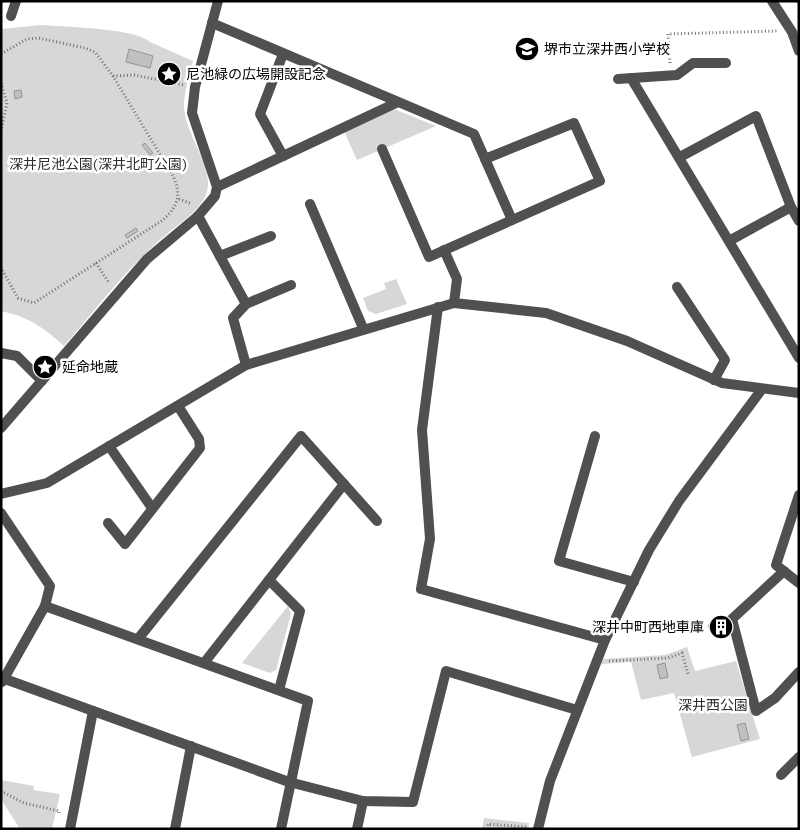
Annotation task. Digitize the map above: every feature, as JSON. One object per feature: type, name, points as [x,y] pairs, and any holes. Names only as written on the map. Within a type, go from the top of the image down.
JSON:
[{"type":"street","points":[[11,16],[16,1]]},
{"type":"street","points":[[1,428],[147,259],[198,216],[215,196],[217,187],[192,113],[195,87],[218,1]]},
{"type":"street","points":[[772,1],[795,35],[799,51]]},
{"type":"street","points":[[212,23],[396,103],[474,134],[512,220]]},
{"type":"street","points":[[283,54],[260,114],[283,156]]},
{"type":"street","points":[[618,79],[672,76],[677,75],[693,63],[726,63]]},
{"type":"street","points":[[631,78],[799,358]]},
{"type":"street","points":[[217,187],[396,103]]},
{"type":"street","points":[[680,157],[756,116],[791,207],[799,221]]},
{"type":"street","points":[[382,149],[429,257],[600,181],[574,123],[485,160]]},
{"type":"street","points":[[310,204],[363,328]]},
{"type":"street","points":[[729,241],[791,207]]},
{"type":"street","points":[[198,216],[246,304]]},
{"type":"street","points":[[220,256],[270,236]]},
{"type":"street","points":[[444,250],[457,279],[454,302]]},
{"type":"street","points":[[246,365],[233,318],[246,304],[291,285]]},
{"type":"street","points":[[677,287],[725,360],[714,380]]},
{"type":"street","points":[[1,494],[47,483],[246,365],[454,302],[546,313],[627,341],[714,380],[762,389],[799,393]]},
{"type":"street","points":[[438,307],[422,430],[430,539],[421,589],[605,640]]},
{"type":"street","points":[[1,353],[16,356],[42,381]]},
{"type":"street","points":[[538,828],[550,781],[577,710],[605,640],[649,550],[679,501],[762,389]]},
{"type":"street","points":[[108,523],[124,544],[200,448],[199,439],[178,406]]},
{"type":"street","points":[[138,640],[301,436],[377,521]]},
{"type":"street","points":[[595,436],[559,562],[634,582]]},
{"type":"street","points":[[109,446],[152,508]]},
{"type":"street","points":[[204,663],[344,484]]},
{"type":"street","points":[[799,496],[776,565],[799,583]]},
{"type":"street","points":[[1,513],[50,586],[45,606],[3,680],[289,782],[362,801],[413,802],[446,671],[577,710]]},
{"type":"street","points":[[784,571],[732,619],[756,711],[775,698],[799,672]]},
{"type":"street","points":[[269,580],[300,611],[278,690]]},
{"type":"street","points":[[45,606],[308,701],[289,782],[281,829]]},
{"type":"street","points":[[70,829],[93,711]]},
{"type":"street","points":[[175,829],[191,746]]},
{"type":"street","points":[[782,775],[799,757]]},
{"type":"street","points":[[357,829],[362,801]]},
{"type":"path","points":[[672,76],[668,34],[795,35]]},
{"type":"path","points":[[1,54],[27,40],[38,38],[95,52],[113,76],[173,176],[178,190],[178,198],[174,209],[163,220],[34,303],[18,298],[1,268]]},
{"type":"path","points":[[113,76],[134,75],[195,87]]},
{"type":"path","points":[[1,83],[7,103],[1,131]]},
{"type":"path","points":[[96,263],[117,294]]},
{"type":"path","points":[[596,663],[668,658],[682,653],[688,674]]},
{"type":"path","points":[[1,792],[24,803],[59,811],[58,820]]},
{"type":"path","points":[[488,829],[488,824],[538,828]]},
{"type":"green space","name":"深井尼池公園(深井北町公園)","points":[[41,25],[98,29],[130,34],[142,37],[193,61],[185,95],[185,115],[208,177],[206,194],[198,207],[139,260],[64,346],[35,324],[20,316],[1,311],[1,29]]},
{"type":"green space","points":[[394,109],[436,126],[357,160],[344,131]]},
{"type":"green space","points":[[396,279],[407,304],[376,314],[368,311],[363,298],[386,289],[384,283]]},
{"type":"green space","points":[[288,606],[291,614],[276,670],[270,673],[242,663]]},
{"type":"green space","name":"深井西公園","points":[[687,647],[695,671],[736,661],[760,739],[692,757],[674,693],[641,700],[631,662],[601,664],[603,659],[665,655]]},
{"type":"green space","points":[[1,780],[34,786],[33,790],[60,794],[52,829],[20,829],[1,799]]},
{"type":"green space","points":[[484,818],[529,823],[528,829],[482,829]]},
{"type":"building","points":[[129,49],[153,56],[150,68],[126,62]]},
{"type":"building","points":[[21,90],[22,97],[15,99],[14,91]]},
{"type":"building","points":[[145,143],[153,153],[150,155],[142,145]]},
{"type":"building","points":[[136,228],[138,231],[127,238],[125,235]]},
{"type":"building","name":"深井中町西地車庫","points":[[729,616],[733,631],[719,635],[717,629],[710,630],[708,625]]},
{"type":"building","points":[[665,663],[668,677],[660,679],[657,665]]},
{"type":"building","points":[[745,723],[749,739],[741,741],[737,725]]},
{"type":"place","name":"堺市立深井西小学校","points":[[527,49]]},
{"type":"place","name":"尼池緑の広場開設記念","points":[[169,74]]},
{"type":"place","name":"延命地蔵","points":[[45,367]]},
{"type":"place","name":"深井中町西地車庫","points":[[721,627]]}]
